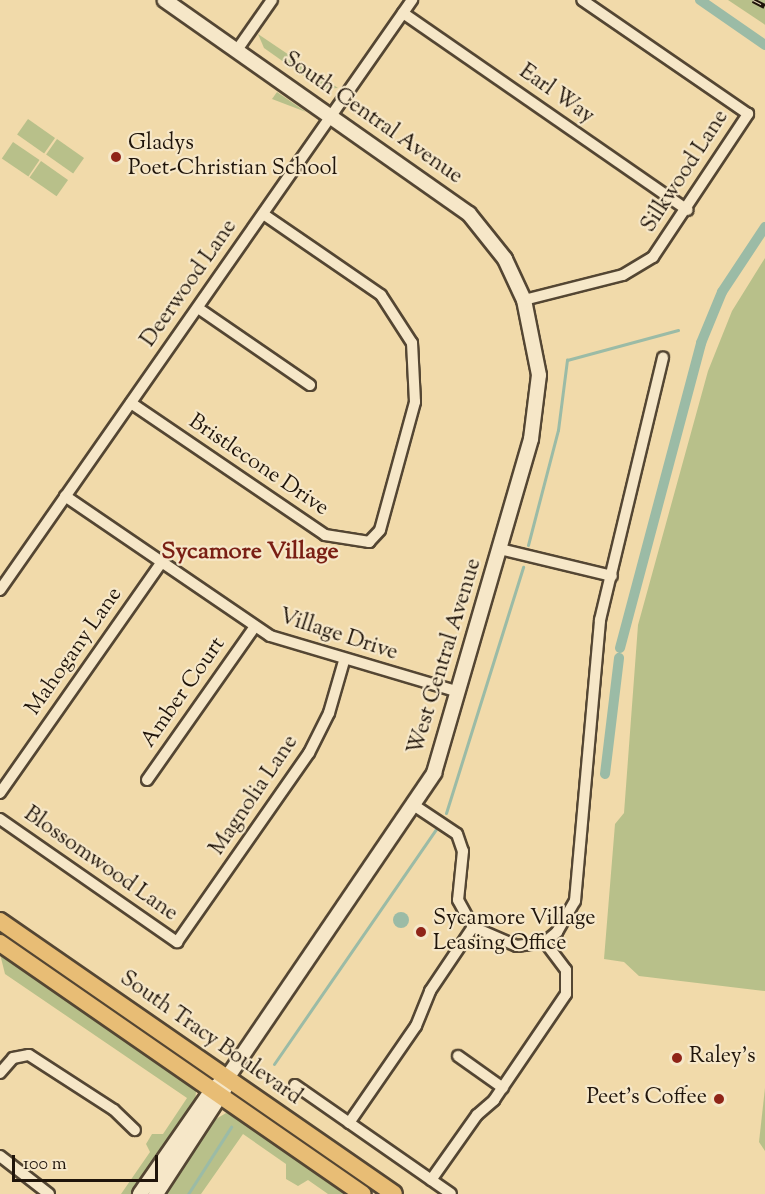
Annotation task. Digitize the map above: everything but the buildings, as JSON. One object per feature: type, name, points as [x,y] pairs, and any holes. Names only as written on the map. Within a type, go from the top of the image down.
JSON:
[{"type":"main road","name":"South Tracy Boulevard","points":[[0,921],[394,1194]]},
{"type":"main road","name":"South Tracy Boulevard","points":[[0,943],[363,1194]]},
{"type":"street","name":"South Central Avenue","points":[[165,0],[469,214],[505,259],[524,300]]},
{"type":"street","points":[[237,50],[272,0]]},
{"type":"street","name":"Deerwood Lane","points":[[0,590],[412,0]]},
{"type":"street","name":"Silkwood Lane","points":[[524,300],[637,268],[666,242],[748,114],[582,0]]},
{"type":"street","name":"Earl Way","points":[[403,13],[687,210]]},
{"type":"street","name":"Bristlecone Drive","points":[[131,403],[310,526],[350,543],[369,542],[380,530],[418,380],[405,327],[363,282],[263,214]]},
{"type":"street","name":"West Central Avenue","points":[[156,1194],[227,1078],[415,806],[438,762],[500,549],[537,405],[537,351],[524,300]]},
{"type":"street","points":[[198,308],[310,385]]},
{"type":"street","points":[[415,806],[457,834],[462,851],[458,900],[473,927],[504,944],[545,942],[570,916],[575,901],[600,620],[663,357]]},
{"type":"street","name":"Village Drive","points":[[65,496],[254,628],[344,661],[459,692]]},
{"type":"street","points":[[500,549],[612,576]]},
{"type":"street","name":"Mahogany Lane","points":[[0,793],[161,563]]},
{"type":"street","name":"Amber Court","points":[[147,780],[254,628]]},
{"type":"street","name":"Magnolia Lane","points":[[177,942],[309,753],[329,713],[344,661]]},
{"type":"street","name":"Blossomwood Lane","points":[[0,819],[177,942]]},
{"type":"street","points":[[349,1123],[416,1026],[430,991],[473,927]]},
{"type":"street","points":[[430,1180],[503,1088],[566,994],[566,970],[545,942]]},
{"type":"street","points":[[0,1073],[13,1058],[29,1055],[114,1110],[135,1130]]},
{"type":"street","points":[[458,1056],[503,1088]]},
{"type":"street","points":[[295,1085],[451,1194]]},
{"type":"street","name":"West Central Avenue","points":[[140,1194],[218,1094]]},
{"type":"street","points":[[0,1156],[49,1194]]},
{"type":"green space","points":[[728,0],[765,0],[765,25],[764,24]]},
{"type":"green space","points":[[258,34],[338,88],[322,89],[264,48]]},
{"type":"green space","points":[[277,92],[306,112],[272,99]]},
{"type":"green space","points":[[28,119],[55,138],[44,153],[17,135]]},
{"type":"green space","points":[[57,139],[84,158],[73,173],[46,155]]},
{"type":"green space","points":[[13,142],[40,160],[28,176],[2,159]]},
{"type":"green space","points":[[41,161],[68,180],[57,196],[30,177]]},
{"type":"green space","points":[[765,258],[765,991],[639,976],[624,962],[604,959],[615,824],[624,813],[638,625],[708,371],[732,311]]},
{"type":"green space","points":[[0,954],[196,1091],[195,1105],[133,1194],[121,1194],[150,1152],[146,1144],[152,1134],[163,1134],[187,1098],[5,974]]},
{"type":"green space","points":[[765,1088],[765,1151],[759,1142]]},
{"type":"green space","points":[[226,1113],[233,1115],[347,1194],[328,1194],[308,1180],[298,1186],[286,1179],[286,1164],[243,1134],[201,1194],[164,1194],[216,1119]]},
{"type":"shaded area","points":[[401,912],[409,920],[401,928],[393,920]]},
{"type":"waterway","points":[[700,0],[765,45]]},
{"type":"waterway","points":[[620,648],[701,343],[722,292],[765,227]]},
{"type":"waterway","points":[[528,545],[558,430],[567,360],[678,330]]},
{"type":"waterway","points":[[446,813],[523,567]]},
{"type":"waterway","points":[[605,774],[619,658]]},
{"type":"waterway","points":[[274,1064],[436,829]]},
{"type":"waterway","points":[[188,1194],[231,1127]]},
{"type":"railway","points":[[753,0],[765,6]]},
{"type":"place","name":"Gladys Poet-Christian School","points":[[116,157]]},
{"type":"place","name":"Sycamore Village Leasing Office","points":[[421,932]]},
{"type":"place","name":"Raley's","points":[[677,1058]]},
{"type":"place","name":"Peet's Coffee","points":[[719,1099]]},
{"type":"district","name":"Sycamore Village","points":[[250,553]]}]
